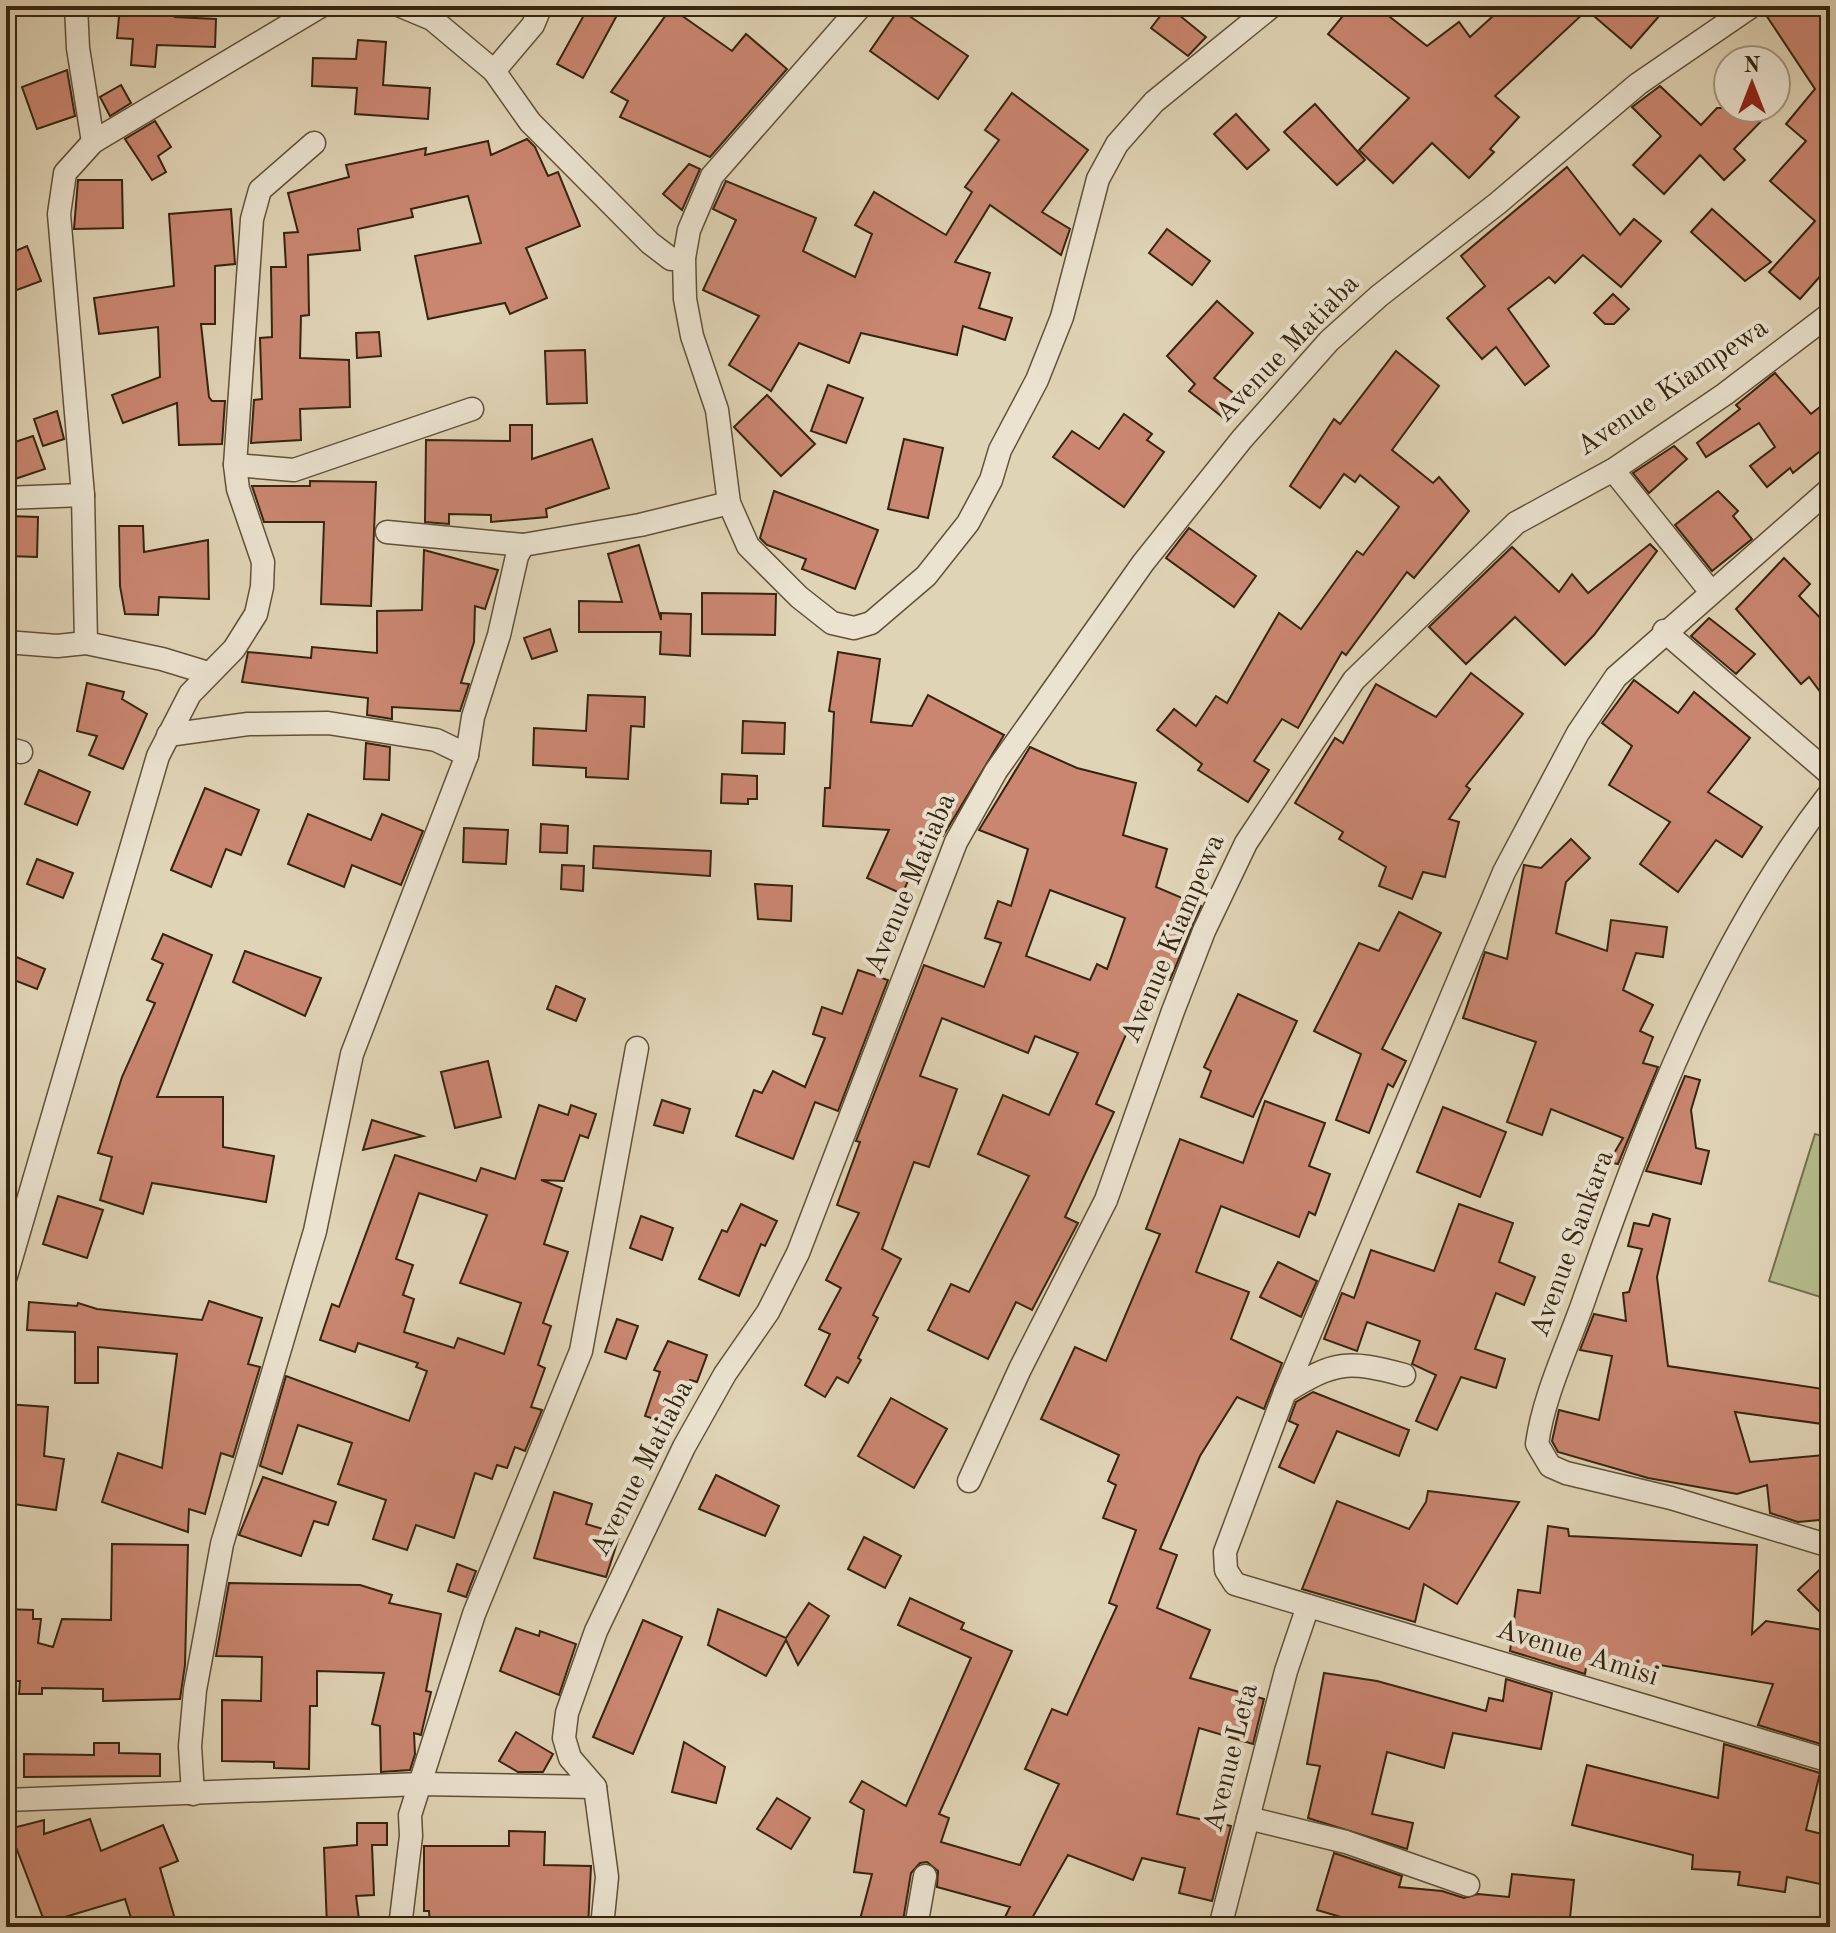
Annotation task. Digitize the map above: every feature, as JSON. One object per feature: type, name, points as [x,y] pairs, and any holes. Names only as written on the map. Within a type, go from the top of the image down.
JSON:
[{"type":"street","points":[[76,6],[78,48],[93,142]]},
{"type":"street","points":[[86,643],[83,495],[60,192],[65,173],[93,142],[321,6]]},
{"type":"street","points":[[401,6],[432,19],[494,71],[530,122],[650,243],[671,259],[684,258]]},
{"type":"street","points":[[494,71],[533,25],[541,6]]},
{"type":"street","points":[[861,6],[712,176],[689,230],[684,258],[685,299],[692,336],[717,410],[729,503],[748,546],[799,597],[832,623],[854,628],[871,623],[926,576],[968,523],[991,480],[1000,450],[1037,380],[1062,317],[1098,179],[1117,144],[1154,102],[1272,6]]},
{"type":"street","name":"Avenue Matiaba","points":[[595,1787],[570,1758],[564,1738],[567,1713],[581,1669],[684,1447],[725,1374],[768,1312],[798,1253],[956,842],[996,771],[1143,563],[1242,439],[1329,341],[1638,84],[1752,6]]},
{"type":"street","points":[[6,1276],[134,828],[168,735],[190,694],[234,649],[256,614],[263,562],[238,489],[235,465],[252,219],[260,190],[314,143]]},
{"type":"street","name":"Avenue Kiampewa","points":[[969,1481],[1020,1369],[1106,1200],[1204,931],[1246,843],[1282,783],[1354,680],[1503,534],[1527,515],[1613,470],[1725,394],[1830,314]]},
{"type":"street","points":[[235,465],[294,470],[472,409]]},
{"type":"street","points":[[1613,470],[1711,592]]},
{"type":"street","name":"Avenue Amisi","points":[[1830,489],[1664,631],[1616,677],[1594,706],[1528,822],[1285,1392],[1225,1552],[1225,1563],[1235,1584],[1830,1761]]},
{"type":"street","points":[[6,498],[83,495]]},
{"type":"street","points":[[387,532],[523,545],[640,525],[729,503]]},
{"type":"street","points":[[193,1794],[190,1746],[195,1690],[222,1544],[315,1231],[352,1054],[467,755],[473,717],[523,545]]},
{"type":"street","points":[[1664,631],[1830,774]]},
{"type":"street","points":[[6,642],[57,646],[86,643],[208,673]]},
{"type":"street","points":[[168,735],[248,724],[328,723],[436,740],[467,755]]},
{"type":"street","name":"Avenue Sankara","points":[[1830,793],[1759,899],[1691,1021],[1623,1188],[1537,1444],[1550,1466],[1566,1473],[1671,1498],[1830,1546]]},
{"type":"street","points":[[400,1927],[411,1836],[410,1815],[474,1614],[581,1351],[637,1048]]},
{"type":"street","points":[[1285,1392],[1318,1371],[1360,1363],[1404,1375]]},
{"type":"street","name":"Avenue Leta","points":[[1220,1927],[1286,1671],[1308,1606]]},
{"type":"street","points":[[6,1800],[421,1784],[595,1787],[607,1877],[602,1927]]},
{"type":"street","points":[[1248,1818],[1346,1842],[1468,1885]]},
{"type":"street","points":[[916,1927],[925,1876]]},
{"type":"green space","points":[[1815,1134],[1830,1138],[1830,1300],[1769,1281]]},
{"type":"building","points":[[120,6],[176,9],[175,17],[216,19],[215,47],[157,45],[155,67],[131,65],[133,39],[117,38]]},
{"type":"building","points":[[589,6],[622,6],[583,78],[557,64]]},
{"type":"building","points":[[1168,6],[1206,37],[1188,56],[1151,28]]},
{"type":"building","points":[[1351,6],[1376,6],[1427,46],[1459,22],[1470,37],[1504,6],[1668,6],[1631,48],[1587,10],[1495,96],[1519,117],[1490,149],[1494,152],[1469,178],[1432,143],[1393,183],[1359,150],[1409,98],[1328,34]]},
{"type":"building","points":[[1779,6],[1830,6],[1830,265],[1800,299],[1769,272],[1815,221],[1770,181],[1806,141],[1786,124],[1792,124],[1792,117],[1815,89],[1792,54],[1792,44],[1785,44],[1766,15]]},
{"type":"building","points":[[671,8],[732,51],[746,34],[787,69],[710,157],[620,117],[628,101],[611,92]]},
{"type":"building","points":[[899,9],[968,56],[938,99],[870,51]]},
{"type":"building","points":[[358,40],[386,42],[383,85],[430,88],[428,119],[355,114],[357,88],[312,86],[313,58],[356,59]]},
{"type":"building","points":[[67,70],[75,116],[37,129],[22,87]]},
{"type":"building","points":[[121,85],[131,103],[110,116],[100,97]]},
{"type":"building","points":[[1660,86],[1701,125],[1712,113],[1712,124],[1758,124],[1734,149],[1745,160],[1724,180],[1700,155],[1664,194],[1633,165],[1661,136],[1632,107]]},
{"type":"building","points":[[1012,93],[1088,150],[1042,212],[1070,229],[1061,255],[990,205],[955,262],[990,273],[979,308],[1012,318],[1005,340],[963,326],[957,355],[861,333],[849,363],[799,343],[771,391],[729,365],[759,316],[703,290],[736,220],[713,209],[726,181],[816,218],[803,251],[855,277],[872,234],[855,225],[874,192],[946,235],[972,192],[965,187],[999,140],[985,130]]},
{"type":"building","points":[[1315,104],[1365,160],[1337,185],[1284,132]]},
{"type":"building","points":[[1236,114],[1269,150],[1247,169],[1214,134]]},
{"type":"building","points":[[155,121],[171,147],[158,156],[166,172],[152,180],[125,139]]},
{"type":"building","points":[[527,139],[535,147],[548,176],[558,172],[580,226],[526,248],[547,298],[510,314],[505,303],[428,319],[415,256],[481,243],[468,196],[411,209],[413,217],[358,229],[360,250],[308,255],[309,315],[301,316],[300,358],[349,360],[350,407],[300,409],[301,440],[251,443],[254,400],[262,399],[260,338],[272,337],[271,267],[286,267],[284,233],[298,232],[288,193],[349,177],[346,165],[426,148],[425,155],[488,141],[491,155]]},
{"type":"building","points":[[689,164],[700,169],[682,210],[663,194]]},
{"type":"building","points":[[1567,167],[1620,235],[1634,219],[1661,241],[1621,287],[1583,255],[1555,283],[1549,277],[1508,309],[1549,366],[1525,385],[1496,347],[1482,359],[1447,318],[1485,286],[1461,256]]},
{"type":"building","points":[[78,180],[122,180],[123,228],[74,229]]},
{"type":"building","points":[[231,209],[235,264],[215,266],[215,324],[201,324],[209,397],[212,401],[225,401],[222,444],[179,445],[177,403],[123,423],[112,395],[160,377],[158,327],[99,334],[94,298],[174,286],[169,214]]},
{"type":"building","points":[[1712,209],[1771,262],[1745,281],[1691,232]]},
{"type":"building","points":[[1167,229],[1210,261],[1192,285],[1149,253]]},
{"type":"building","points":[[27,246],[41,281],[6,294],[6,255]]},
{"type":"building","points":[[1613,294],[1629,309],[1614,324],[1605,324],[1594,313]]},
{"type":"building","points":[[1217,301],[1253,333],[1214,378],[1245,402],[1229,422],[1189,391],[1195,384],[1167,356]]},
{"type":"building","points":[[379,332],[381,356],[357,358],[356,333]]},
{"type":"building","points":[[585,350],[587,403],[547,404],[545,351]]},
{"type":"building","points":[[1396,351],[1439,386],[1392,450],[1433,483],[1439,477],[1469,511],[1414,578],[1407,572],[1346,655],[1342,652],[1298,728],[1282,719],[1254,761],[1269,770],[1248,802],[1198,770],[1202,764],[1157,730],[1174,709],[1196,726],[1216,696],[1227,703],[1279,613],[1301,629],[1357,551],[1363,555],[1399,507],[1360,475],[1355,482],[1344,474],[1320,508],[1290,486],[1334,419],[1340,424]]},
{"type":"building","points":[[1775,373],[1811,414],[1830,399],[1830,443],[1793,473],[1790,468],[1767,487],[1750,466],[1775,447],[1759,423],[1706,457],[1697,443],[1740,409],[1736,405]]},
{"type":"building","points":[[828,385],[863,398],[846,443],[811,431]]},
{"type":"building","points":[[767,395],[815,444],[781,476],[734,427]]},
{"type":"building","points":[[57,411],[64,439],[43,446],[34,419]]},
{"type":"building","points":[[1124,414],[1152,434],[1147,440],[1164,452],[1124,507],[1053,457],[1072,431],[1099,449]]},
{"type":"building","points":[[510,425],[532,425],[532,459],[592,439],[609,488],[546,509],[547,517],[491,522],[491,515],[449,514],[449,524],[425,522],[426,440],[510,441]]},
{"type":"building","points":[[33,436],[45,469],[6,482],[6,445]]},
{"type":"building","points":[[904,439],[943,448],[928,518],[888,509]]},
{"type":"building","points":[[1674,446],[1687,459],[1649,493],[1633,473]]},
{"type":"building","points":[[310,481],[376,482],[371,606],[321,604],[324,522],[264,522],[252,486],[310,486]]},
{"type":"building","points":[[774,491],[878,530],[855,589],[802,569],[806,559],[767,545],[760,538]]},
{"type":"building","points":[[1718,491],[1738,511],[1733,516],[1752,539],[1712,571],[1675,525]]},
{"type":"building","points":[[8,516],[38,517],[37,557],[7,556]]},
{"type":"building","points":[[119,526],[143,526],[144,552],[208,540],[209,599],[159,597],[158,615],[125,614],[120,586]]},
{"type":"building","points":[[1189,528],[1256,576],[1234,607],[1166,558]]},
{"type":"building","points":[[1650,544],[1657,551],[1594,635],[1565,665],[1515,617],[1466,664],[1429,627],[1512,547],[1559,592],[1572,574],[1588,593]]},
{"type":"building","points":[[639,545],[661,620],[661,613],[691,614],[690,656],[660,654],[661,632],[579,632],[579,601],[622,602],[608,554]]},
{"type":"building","points":[[424,550],[498,570],[485,609],[475,606],[474,642],[461,683],[469,684],[460,711],[392,707],[392,719],[367,715],[368,698],[242,682],[248,652],[311,658],[312,647],[377,653],[377,611],[422,610]]},
{"type":"building","points":[[1784,558],[1810,584],[1799,596],[1830,628],[1830,705],[1809,677],[1801,684],[1736,609]]},
{"type":"building","points":[[702,593],[776,594],[775,635],[702,634]]},
{"type":"building","points":[[1709,618],[1755,654],[1736,674],[1691,636]]},
{"type":"building","points":[[550,629],[557,651],[532,659],[524,638]]},
{"type":"building","points":[[838,652],[880,659],[871,722],[912,726],[928,695],[1004,735],[943,836],[932,830],[902,894],[867,878],[889,830],[823,826],[825,788],[830,788],[834,712],[829,711]]},
{"type":"building","points":[[1471,673],[1523,714],[1466,786],[1470,789],[1449,819],[1459,822],[1445,877],[1423,872],[1412,899],[1379,886],[1386,867],[1339,839],[1343,832],[1295,803],[1335,738],[1343,743],[1376,684],[1436,717]]},
{"type":"building","points":[[1634,680],[1678,713],[1694,692],[1750,738],[1708,792],[1762,827],[1742,857],[1716,840],[1678,892],[1640,864],[1670,822],[1609,785],[1632,746],[1602,723]]},
{"type":"building","points":[[87,683],[124,692],[122,699],[147,714],[123,769],[89,755],[97,736],[77,731]]},
{"type":"building","points":[[588,695],[645,697],[644,727],[631,726],[628,779],[586,777],[586,768],[533,765],[534,728],[586,731]]},
{"type":"building","points":[[743,721],[785,723],[784,754],[742,753]]},
{"type":"building","points":[[366,743],[390,747],[389,780],[364,779]]},
{"type":"building","points":[[1030,747],[1077,768],[1136,783],[1123,835],[1167,849],[1156,887],[1201,906],[1170,980],[1152,974],[1096,1104],[1114,1112],[1065,1217],[1078,1223],[1032,1310],[1016,1302],[988,1359],[928,1330],[951,1284],[969,1292],[1029,1176],[978,1154],[1003,1095],[1049,1115],[1078,1053],[1035,1036],[1028,1053],[942,1018],[920,1076],[957,1089],[929,1167],[914,1162],[882,1249],[901,1259],[873,1315],[878,1318],[858,1358],[861,1360],[848,1383],[837,1377],[825,1397],[805,1385],[830,1334],[819,1329],[841,1288],[826,1280],[859,1213],[837,1205],[860,1142],[856,1141],[924,965],[984,987],[1001,943],[985,938],[998,901],[1011,906],[1028,849],[979,830]],"holes":[[[1050,890],[1125,918],[1107,969],[1097,964],[1090,980],[1026,956]]]},
{"type":"building","points":[[39,770],[90,792],[77,825],[25,804]]},
{"type":"building","points":[[722,774],[757,776],[757,799],[748,799],[748,804],[721,803]]},
{"type":"building","points":[[205,788],[259,810],[241,855],[226,849],[211,887],[171,870]]},
{"type":"building","points":[[308,814],[371,840],[382,814],[423,831],[401,885],[352,865],[344,887],[288,864]]},
{"type":"building","points":[[541,824],[568,826],[567,853],[540,852]]},
{"type":"building","points":[[464,828],[508,830],[506,864],[463,862]]},
{"type":"building","points":[[1571,839],[1590,858],[1566,882],[1556,933],[1607,951],[1611,920],[1667,927],[1663,957],[1636,953],[1623,990],[1653,1005],[1640,1031],[1653,1037],[1643,1063],[1658,1067],[1618,1164],[1609,1162],[1623,1138],[1551,1109],[1542,1135],[1507,1122],[1536,1042],[1463,1018],[1485,952],[1507,959],[1524,865],[1541,868]]},
{"type":"building","points":[[594,846],[711,851],[710,876],[593,868]]},
{"type":"building","points":[[37,859],[73,873],[63,898],[27,884]]},
{"type":"building","points":[[562,865],[584,866],[583,891],[561,889]]},
{"type":"building","points":[[755,884],[792,886],[791,921],[758,919]]},
{"type":"building","points":[[1399,912],[1441,933],[1382,1049],[1406,1061],[1393,1087],[1388,1084],[1369,1133],[1336,1120],[1361,1054],[1314,1031],[1359,943],[1379,951]]},
{"type":"building","points":[[163,934],[212,955],[157,1097],[223,1097],[223,1147],[274,1156],[266,1202],[152,1183],[143,1214],[100,1200],[112,1157],[98,1153],[122,1077],[155,1003],[147,1000],[163,964],[152,959]]},
{"type":"building","points":[[245,951],[321,978],[305,1016],[233,982]]},
{"type":"building","points":[[14,956],[45,969],[37,989],[6,977]]},
{"type":"building","points":[[858,970],[888,980],[838,1111],[815,1102],[793,1159],[736,1136],[754,1090],[762,1093],[773,1071],[805,1087],[825,1038],[813,1034],[822,1007],[842,1014]]},
{"type":"building","points":[[556,986],[585,999],[576,1021],[547,1009]]},
{"type":"building","points":[[1238,994],[1297,1021],[1253,1117],[1201,1097],[1211,1071],[1204,1067]]},
{"type":"building","points":[[488,1061],[501,1117],[455,1128],[441,1072]]},
{"type":"building","points":[[1685,1076],[1700,1080],[1691,1110],[1696,1148],[1709,1151],[1701,1184],[1646,1171]]},
{"type":"building","points":[[662,1100],[690,1109],[683,1133],[654,1125]]},
{"type":"building","points":[[1265,1101],[1325,1123],[1309,1166],[1330,1174],[1315,1215],[1309,1212],[1299,1237],[1221,1206],[1196,1272],[1249,1292],[1231,1339],[1282,1363],[1264,1409],[1237,1397],[1200,1456],[1160,1549],[1177,1555],[1157,1608],[1210,1630],[1190,1678],[1264,1699],[1253,1744],[1199,1728],[1177,1814],[1231,1826],[1212,1901],[1179,1893],[1185,1868],[1142,1858],[1133,1880],[1068,1855],[1027,1927],[1000,1927],[1010,1907],[937,1887],[938,1871],[927,1862],[920,1863],[911,1873],[902,1927],[858,1927],[872,1874],[854,1872],[864,1810],[850,1802],[862,1781],[906,1806],[971,1658],[898,1625],[910,1598],[964,1623],[961,1629],[1012,1651],[939,1814],[949,1818],[941,1842],[1020,1865],[1059,1784],[1025,1769],[1052,1709],[1067,1715],[1117,1606],[1109,1603],[1136,1530],[1103,1518],[1116,1485],[1108,1481],[1119,1455],[1041,1419],[1075,1347],[1106,1361],[1160,1234],[1146,1229],[1180,1139],[1243,1163]]},
{"type":"building","points":[[539,1105],[568,1115],[571,1105],[596,1114],[588,1138],[580,1135],[564,1181],[541,1180],[562,1188],[544,1244],[568,1252],[543,1323],[551,1326],[538,1365],[545,1368],[531,1407],[542,1410],[525,1451],[515,1447],[507,1468],[497,1465],[492,1479],[475,1473],[454,1538],[416,1525],[407,1550],[373,1539],[386,1500],[338,1484],[352,1443],[298,1425],[282,1474],[260,1466],[286,1376],[409,1421],[427,1371],[416,1367],[418,1363],[358,1343],[355,1352],[320,1340],[332,1304],[339,1307],[395,1155],[476,1181],[481,1168],[515,1179]],"holes":[[[419,1193],[487,1215],[460,1283],[521,1303],[504,1354],[458,1338],[454,1348],[404,1332],[414,1299],[403,1295],[413,1265],[396,1259]]]},
{"type":"building","points":[[1443,1107],[1506,1132],[1480,1197],[1417,1172]]},
{"type":"building","points":[[372,1120],[423,1136],[363,1150]]},
{"type":"building","points":[[58,1196],[103,1210],[87,1258],[43,1244]]},
{"type":"building","points":[[741,1204],[777,1221],[765,1246],[761,1244],[739,1296],[699,1279],[722,1230],[727,1232]]},
{"type":"building","points":[[1459,1204],[1513,1223],[1499,1262],[1535,1277],[1524,1305],[1496,1293],[1475,1349],[1505,1359],[1496,1388],[1461,1377],[1437,1430],[1416,1421],[1436,1375],[1412,1364],[1420,1341],[1367,1322],[1357,1351],[1324,1339],[1342,1293],[1354,1298],[1371,1250],[1434,1271]]},
{"type":"building","points":[[1653,1214],[1670,1219],[1657,1277],[1668,1366],[1830,1390],[1830,1425],[1735,1412],[1750,1462],[1824,1455],[1830,1519],[1798,1522],[1770,1513],[1767,1485],[1737,1494],[1648,1478],[1558,1452],[1552,1441],[1559,1410],[1599,1420],[1612,1356],[1580,1350],[1594,1314],[1626,1321],[1623,1293],[1629,1292],[1642,1249],[1628,1246],[1634,1223],[1649,1226]]},
{"type":"building","points":[[641,1216],[673,1228],[662,1260],[630,1248]]},
{"type":"building","points":[[1278,1262],[1317,1281],[1301,1317],[1260,1297]]},
{"type":"building","points":[[209,1301],[262,1318],[248,1364],[260,1367],[233,1457],[221,1453],[205,1514],[189,1509],[188,1532],[102,1502],[118,1453],[162,1468],[177,1354],[98,1347],[98,1383],[75,1383],[75,1332],[27,1330],[29,1302],[77,1306],[78,1303],[97,1309],[202,1320]]},
{"type":"building","points":[[617,1319],[638,1326],[626,1359],[605,1352]]},
{"type":"building","points":[[668,1341],[707,1355],[697,1382],[690,1380],[674,1426],[645,1416],[660,1372],[654,1370]]},
{"type":"building","points":[[1313,1392],[1409,1430],[1399,1456],[1337,1431],[1314,1483],[1279,1467],[1298,1425],[1289,1421],[1296,1402]]},
{"type":"building","points":[[891,1398],[947,1429],[914,1488],[858,1456]]},
{"type":"building","points":[[6,1404],[48,1407],[44,1456],[64,1459],[56,1510],[6,1503]]},
{"type":"building","points":[[716,1475],[779,1506],[765,1536],[699,1509]]},
{"type":"building","points":[[263,1477],[336,1502],[328,1525],[314,1521],[301,1556],[239,1535]]},
{"type":"building","points":[[1428,1491],[1519,1502],[1457,1604],[1424,1584],[1415,1622],[1302,1589],[1337,1501],[1409,1529],[1426,1502]]},
{"type":"building","points":[[554,1492],[592,1504],[586,1524],[620,1534],[606,1577],[534,1558]]},
{"type":"building","points":[[1548,1526],[1568,1529],[1569,1536],[1757,1545],[1752,1634],[1766,1621],[1830,1631],[1827,1746],[1758,1725],[1773,1684],[1660,1665],[1652,1686],[1587,1662],[1585,1674],[1510,1651],[1518,1590],[1540,1593]]},
{"type":"building","points":[[864,1537],[901,1556],[885,1588],[848,1569]]},
{"type":"building","points":[[112,1544],[188,1545],[185,1665],[180,1699],[103,1701],[103,1689],[42,1688],[42,1694],[19,1694],[20,1681],[6,1681],[6,1609],[33,1610],[33,1619],[41,1619],[38,1643],[53,1647],[62,1619],[111,1620]]},
{"type":"building","points":[[1830,1560],[1830,1622],[1798,1590]]},
{"type":"building","points":[[457,1564],[476,1571],[466,1597],[448,1591]]},
{"type":"building","points":[[229,1583],[360,1585],[392,1595],[389,1603],[441,1614],[426,1691],[431,1692],[421,1735],[414,1733],[415,1754],[410,1770],[381,1772],[380,1726],[372,1724],[384,1673],[317,1671],[317,1706],[310,1706],[309,1769],[274,1768],[274,1762],[222,1761],[222,1700],[261,1701],[262,1657],[216,1656]]},
{"type":"building","points":[[809,1603],[829,1616],[798,1665],[786,1640],[766,1676],[708,1645],[718,1609],[786,1638]]},
{"type":"building","points":[[643,1620],[682,1637],[633,1754],[593,1737]]},
{"type":"building","points":[[516,1628],[539,1636],[540,1631],[576,1644],[559,1695],[500,1671]]},
{"type":"building","points":[[1324,1673],[1377,1681],[1486,1711],[1489,1698],[1503,1701],[1506,1679],[1552,1693],[1541,1749],[1453,1733],[1444,1768],[1387,1752],[1372,1814],[1413,1823],[1407,1849],[1308,1818],[1320,1766],[1307,1764]]},
{"type":"building","points":[[516,1732],[553,1754],[543,1772],[518,1772],[499,1761]]},
{"type":"building","points":[[684,1742],[725,1767],[716,1803],[672,1792]]},
{"type":"building","points":[[94,1743],[119,1743],[119,1753],[160,1754],[160,1776],[24,1777],[24,1754],[94,1755]]},
{"type":"building","points":[[1724,1744],[1820,1773],[1806,1830],[1830,1836],[1830,1886],[1787,1877],[1785,1892],[1738,1885],[1740,1872],[1692,1869],[1693,1855],[1572,1825],[1587,1765],[1718,1798]]},
{"type":"building","points":[[777,1798],[810,1818],[791,1849],[757,1829]]},
{"type":"building","points":[[90,1819],[101,1851],[163,1825],[178,1861],[160,1868],[175,1919],[150,1927],[134,1927],[125,1899],[45,1923],[9,1829],[44,1820],[44,1834]]},
{"type":"building","points":[[357,1823],[387,1823],[387,1845],[372,1845],[374,1895],[356,1896],[360,1927],[327,1927],[324,1848],[357,1845]]},
{"type":"building","points":[[509,1831],[545,1832],[544,1865],[591,1866],[588,1927],[430,1927],[429,1911],[424,1911],[424,1846],[509,1846]]},
{"type":"building","points":[[1334,1853],[1402,1876],[1399,1887],[1442,1891],[1464,1898],[1478,1894],[1509,1897],[1512,1874],[1574,1880],[1569,1927],[1375,1927],[1317,1910]]}]
